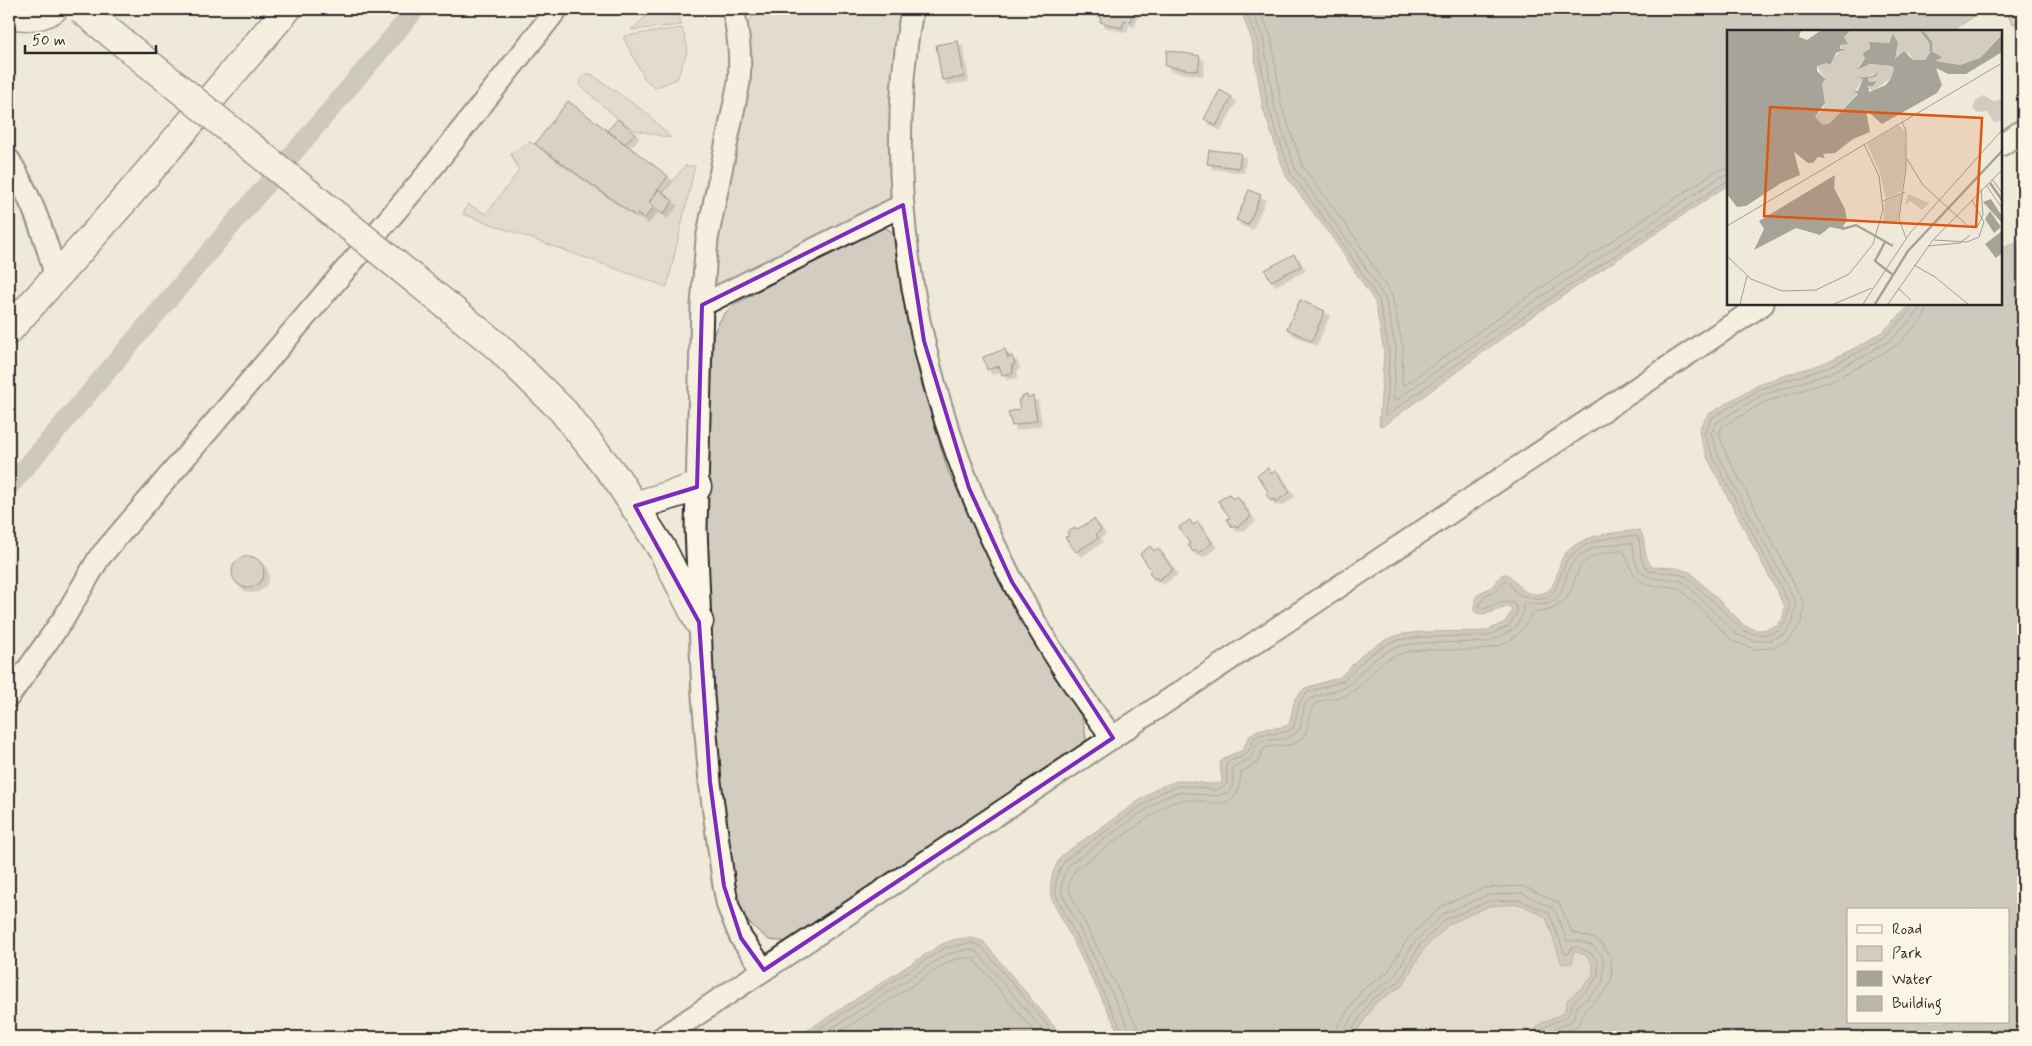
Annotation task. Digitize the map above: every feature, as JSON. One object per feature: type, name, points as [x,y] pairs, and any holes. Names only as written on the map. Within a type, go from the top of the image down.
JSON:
[{"type":"main road","points":[[9,13],[28,16],[39,15],[53,9]]},
{"type":"main road","points":[[81,9],[497,346],[563,411],[636,506],[662,549],[699,622]]},
{"type":"main road","points":[[9,330],[56,279],[287,9]]},
{"type":"main road","points":[[636,506],[696,487]]},
{"type":"street","points":[[9,696],[64,618],[99,558],[423,178],[557,9]]},
{"type":"street","points":[[733,9],[740,46],[739,82],[707,239],[702,305],[696,487],[699,622],[707,744],[724,886],[728,906],[741,938],[764,970]]},
{"type":"street","points":[[912,9],[904,72],[900,169],[914,291],[924,341],[939,399],[970,488],[1012,582],[1065,669],[1093,712],[1113,738]]},
{"type":"street","points":[[2002,144],[2023,130]]},
{"type":"street","points":[[9,160],[30,198],[40,224],[56,279]]},
{"type":"street","points":[[702,305],[903,205]]},
{"type":"street","points":[[663,1037],[1762,305]]},
{"type":"highlighted area","points":[[903,205],[924,341],[969,488],[1012,582],[1113,738],[764,970],[741,938],[724,886],[710,782],[699,622],[635,506],[697,487],[702,305]]},
{"type":"green space","points":[[654,9],[677,9],[682,25],[631,30]]},
{"type":"green space","points":[[772,9],[901,9],[891,93],[891,189],[886,204],[722,284],[718,283],[713,274],[712,263],[749,84],[752,54],[748,23],[753,16]]},
{"type":"green space","points":[[682,28],[688,49],[677,79],[655,88],[645,79],[624,36]]},
{"type":"green space","points":[[586,74],[591,74],[648,114],[671,138],[635,130],[618,119],[580,85],[582,77]]},
{"type":"green space","points":[[529,142],[535,144],[634,215],[636,213],[644,219],[654,207],[664,214],[673,201],[663,193],[685,166],[695,166],[667,287],[463,214],[468,204],[486,214],[519,171],[511,154]]},
{"type":"green space","points":[[874,227],[887,229],[892,232],[896,239],[903,299],[921,382],[948,471],[1024,623],[1079,708],[1086,739],[1084,746],[789,942],[769,940],[749,923],[740,910],[731,888],[719,799],[706,583],[709,351],[717,327],[732,306]]},
{"type":"green space","points":[[1520,904],[1546,917],[1562,964],[1574,951],[1590,959],[1593,976],[1568,999],[1564,1013],[1541,1023],[1528,1037],[1353,1037],[1376,1002],[1402,986],[1423,950],[1449,924],[1489,906]]},
{"type":"water","points":[[1240,9],[1985,9],[1954,30],[1727,30],[1727,186],[1524,322],[1383,426],[1379,425],[1384,351],[1375,302],[1339,247],[1286,176],[1263,109],[1252,40]]},
{"type":"water","points":[[2023,237],[2023,1037],[1528,1037],[1541,1023],[1564,1013],[1568,999],[1593,976],[1593,970],[1590,959],[1574,951],[1572,963],[1562,964],[1546,917],[1520,904],[1489,906],[1449,924],[1423,950],[1402,986],[1376,1002],[1353,1037],[1121,1037],[1051,897],[1052,875],[1062,855],[1157,788],[1177,781],[1209,784],[1222,783],[1220,762],[1226,757],[1243,750],[1251,735],[1256,731],[1289,725],[1295,698],[1305,688],[1340,677],[1365,652],[1387,639],[1402,634],[1422,632],[1486,631],[1505,622],[1512,611],[1510,607],[1487,614],[1478,613],[1474,611],[1475,598],[1491,587],[1503,574],[1509,575],[1528,593],[1543,593],[1555,581],[1565,554],[1572,547],[1590,538],[1610,533],[1640,530],[1647,558],[1652,567],[1676,568],[1690,572],[1745,626],[1757,630],[1777,626],[1783,618],[1785,607],[1708,459],[1699,433],[1701,425],[1709,414],[1758,384],[1824,363],[1859,346],[1885,330],[1910,305],[2002,305],[2002,248],[2016,243]]},
{"type":"water","points":[[972,938],[983,941],[1063,1037],[797,1037],[942,944],[956,939]]},
{"type":"building","points":[[1084,9],[1134,9],[1130,22],[1124,20],[1122,28],[1100,22],[1101,15]]},
{"type":"building","points":[[2004,9],[2023,9],[2023,18],[2013,24]]},
{"type":"building","points":[[958,41],[964,77],[942,80],[936,45]]},
{"type":"building","points":[[1167,50],[1200,56],[1198,71],[1165,66]]},
{"type":"building","points":[[1220,90],[1232,97],[1216,126],[1204,119]]},
{"type":"building","points":[[568,101],[668,176],[649,203],[654,207],[644,219],[636,213],[634,215],[535,144]]},
{"type":"building","points":[[618,119],[635,133],[625,144],[607,131]]},
{"type":"building","points":[[1209,150],[1241,153],[1239,168],[1207,164]]},
{"type":"building","points":[[658,189],[673,201],[663,214],[649,203]]},
{"type":"building","points":[[1249,190],[1261,195],[1248,225],[1236,220]]},
{"type":"building","points":[[1294,254],[1301,266],[1271,281],[1265,270]]},
{"type":"building","points":[[1300,300],[1325,311],[1312,341],[1287,329]]},
{"type":"building","points":[[1005,349],[1008,358],[1012,356],[1015,364],[1012,365],[1013,373],[1002,375],[999,366],[987,370],[983,357]]},
{"type":"building","points":[[1027,395],[1028,398],[1033,396],[1037,420],[1012,426],[1008,412],[1020,409],[1018,400],[1021,399],[1020,397]]},
{"type":"building","points":[[1268,468],[1271,474],[1276,470],[1290,492],[1276,502],[1274,499],[1271,501],[1266,494],[1268,492],[1257,475]]},
{"type":"building","points":[[1229,494],[1233,499],[1237,496],[1251,517],[1237,527],[1235,525],[1232,527],[1227,519],[1230,518],[1218,501]]},
{"type":"building","points":[[1094,519],[1101,530],[1096,534],[1098,538],[1076,552],[1065,537],[1069,536],[1067,532],[1075,528],[1076,530]]},
{"type":"building","points":[[1190,520],[1193,525],[1198,522],[1212,543],[1198,553],[1196,550],[1193,552],[1179,527]]},
{"type":"building","points":[[1150,546],[1154,551],[1158,548],[1173,570],[1158,580],[1156,577],[1154,579],[1149,572],[1151,570],[1140,554]]},
{"type":"building","points":[[248,556],[254,557],[259,561],[263,566],[263,578],[259,583],[254,587],[248,588],[242,587],[237,583],[233,578],[232,572],[233,566],[237,561],[242,557]]},
{"type":"waterway","points":[[9,487],[416,9]]}]
